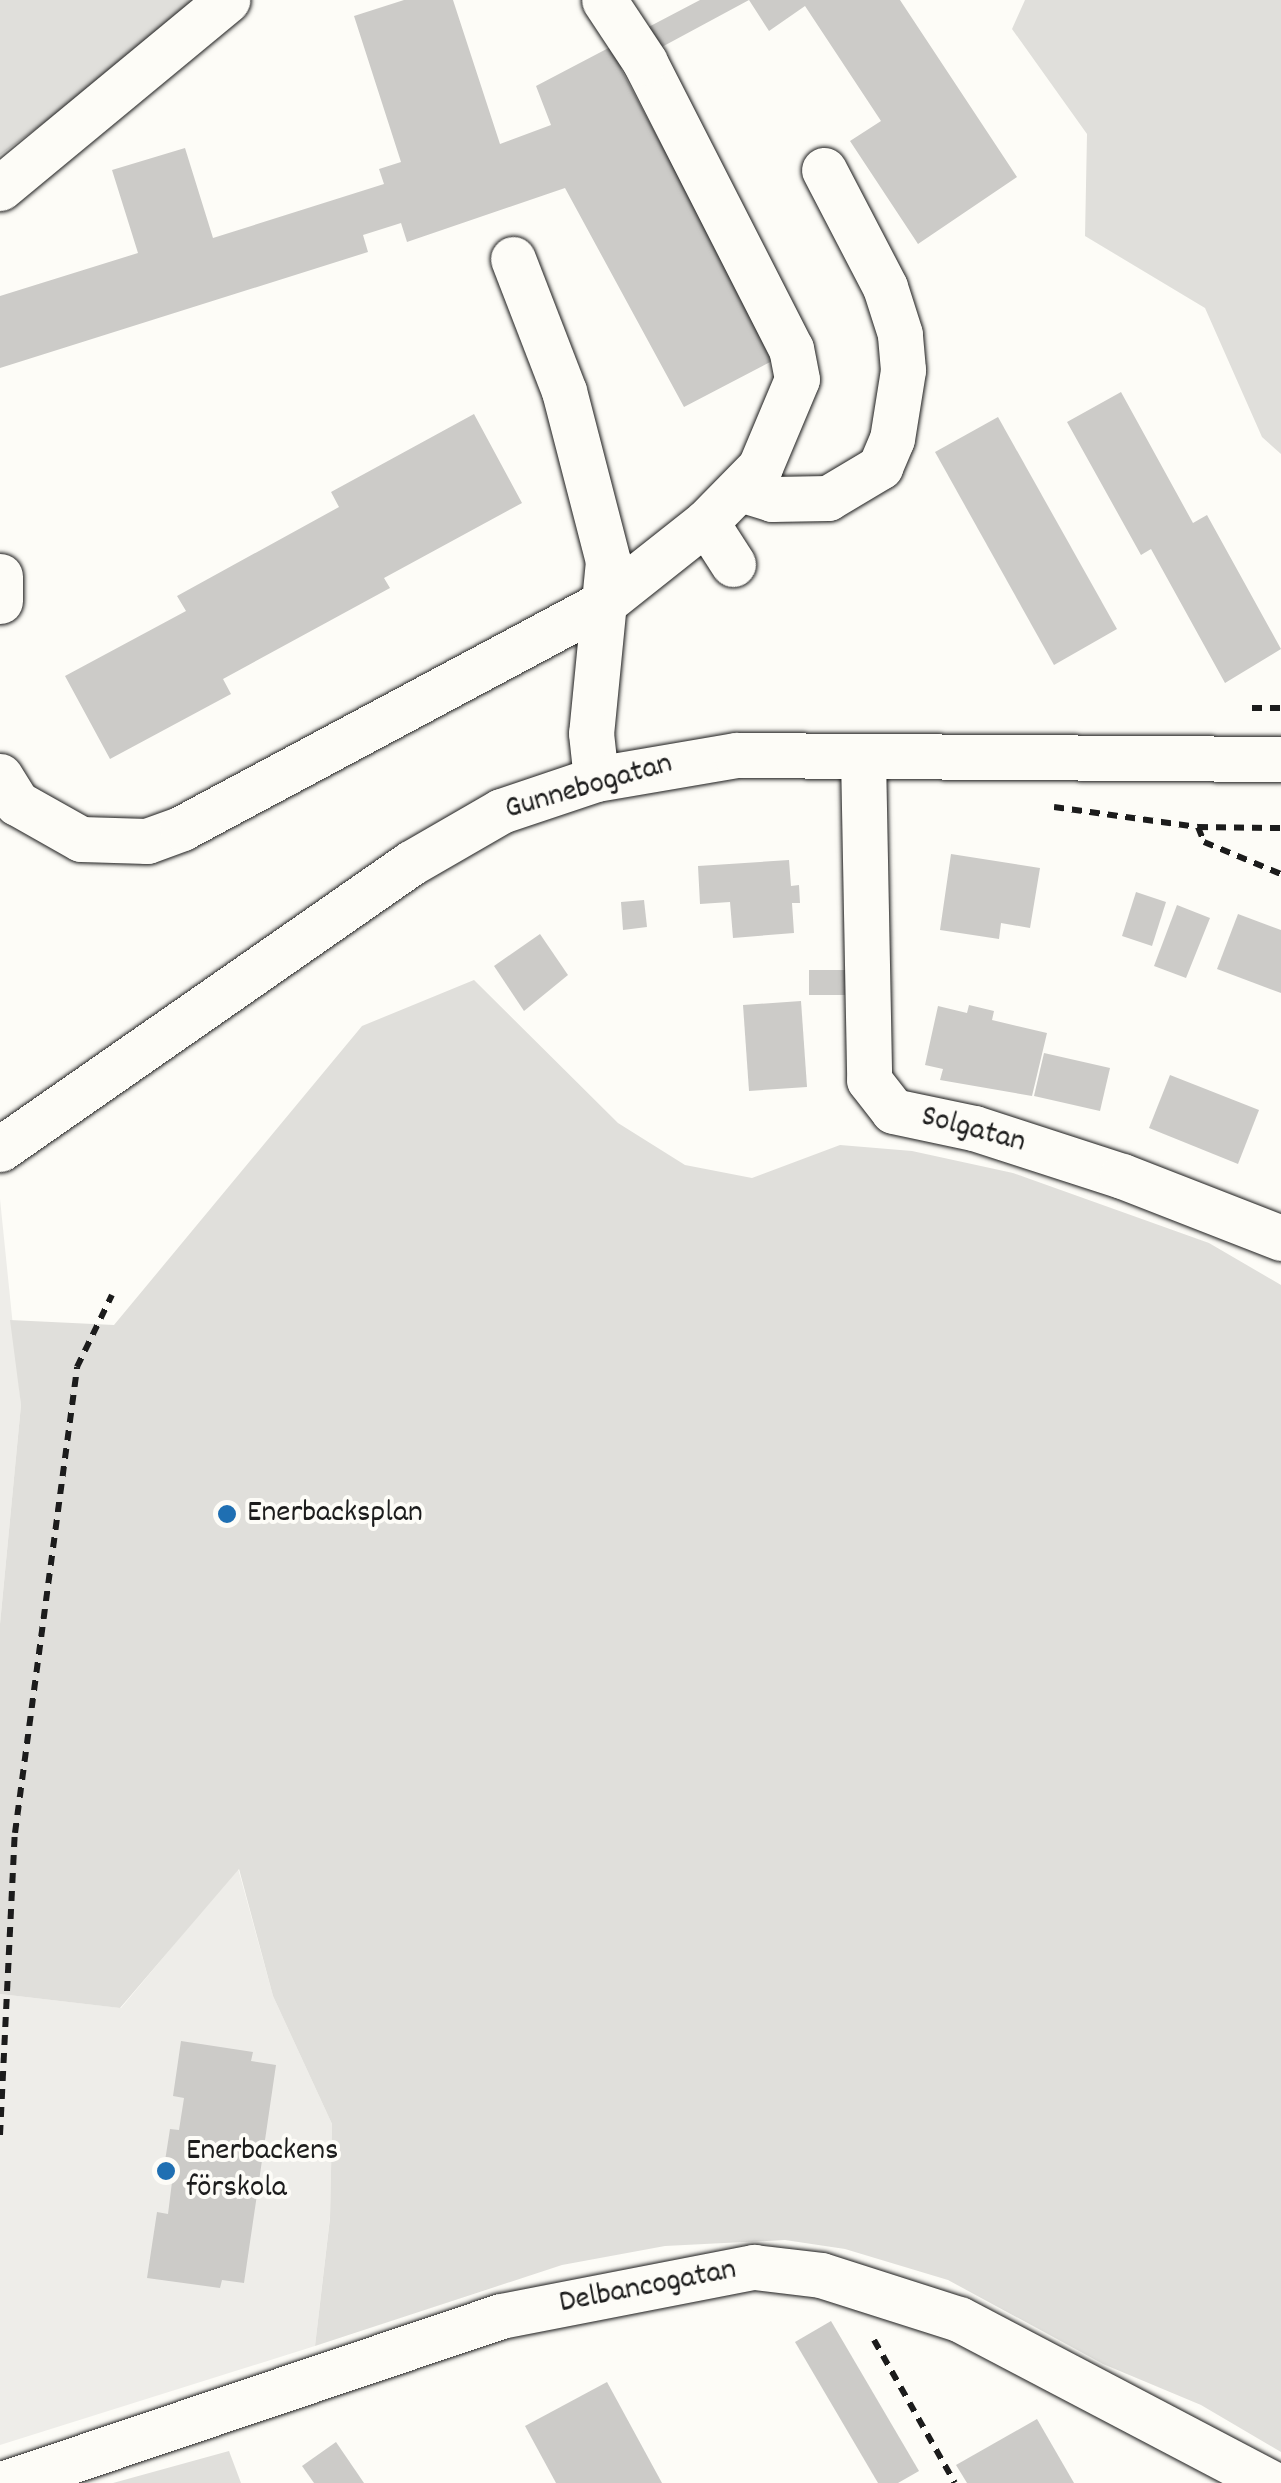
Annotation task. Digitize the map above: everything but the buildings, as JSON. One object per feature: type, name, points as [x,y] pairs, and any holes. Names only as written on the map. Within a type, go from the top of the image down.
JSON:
[{"type":"street","points":[[0,188],[227,0]]},
{"type":"street","points":[[0,776],[17,803],[47,825],[82,839],[148,841],[605,602],[706,522],[772,451],[797,379],[792,349],[638,49],[604,0]]},
{"type":"street","points":[[740,489],[837,512],[880,467],[892,440],[903,370],[885,286],[824,170]]},
{"type":"street","points":[[513,259],[564,391],[608,561],[590,733],[596,780]]},
{"type":"street","points":[[706,522],[733,564]]},
{"type":"street","points":[[0,576],[0,601]]},
{"type":"street","name":"Gunnebogatan","points":[[0,1149],[410,863],[501,811],[596,780],[736,754],[1281,759]]},
{"type":"street","name":"Solgatan","points":[[863,756],[869,1080],[893,1111],[974,1128],[1122,1176],[1281,1238]]},
{"type":"street","name":"Delbancogatan","points":[[6,2483],[501,2316],[754,2268],[821,2275],[958,2318],[1272,2483]]},
{"type":"path","points":[[1044,805],[1198,827],[1281,828]]},
{"type":"path","points":[[1198,827],[1204,842],[1281,874]]},
{"type":"path","points":[[0,2135],[15,1833],[77,1366],[112,1294]]},
{"type":"path","points":[[868,2329],[955,2483]]},
{"type":"shaded area","points":[[0,0],[212,0],[0,155]]},
{"type":"shaded area","points":[[1025,0],[1281,0],[1281,454],[1262,437],[1205,308],[1085,236],[1087,134],[1012,29]]},
{"type":"shaded area","points":[[474,980],[618,1123],[685,1165],[752,1178],[840,1145],[912,1151],[1013,1173],[1209,1243],[1281,1285],[1281,2452],[1201,2405],[1103,2364],[948,2280],[845,2249],[785,2240],[665,2246],[562,2265],[315,2346],[330,2218],[332,2124],[273,1996],[239,1869],[120,2008],[0,1994],[0,1624],[21,1405],[10,1320],[114,1325],[362,1026]]},
{"type":"shaded area","points":[[0,1199],[21,1405],[0,1624]]},
{"type":"shaded area","name":"Enerbackens förskola","points":[[238,1868],[273,1996],[332,2124],[330,2217],[315,2346],[0,2445],[0,1994],[121,2008]]},
{"type":"shaded area","points":[[229,2451],[241,2483],[113,2483]]},
{"type":"place","name":"Enerbacksplan","points":[[227,1514]]},
{"type":"place","name":"Enerbackens förskola","points":[[166,2171]]}]
